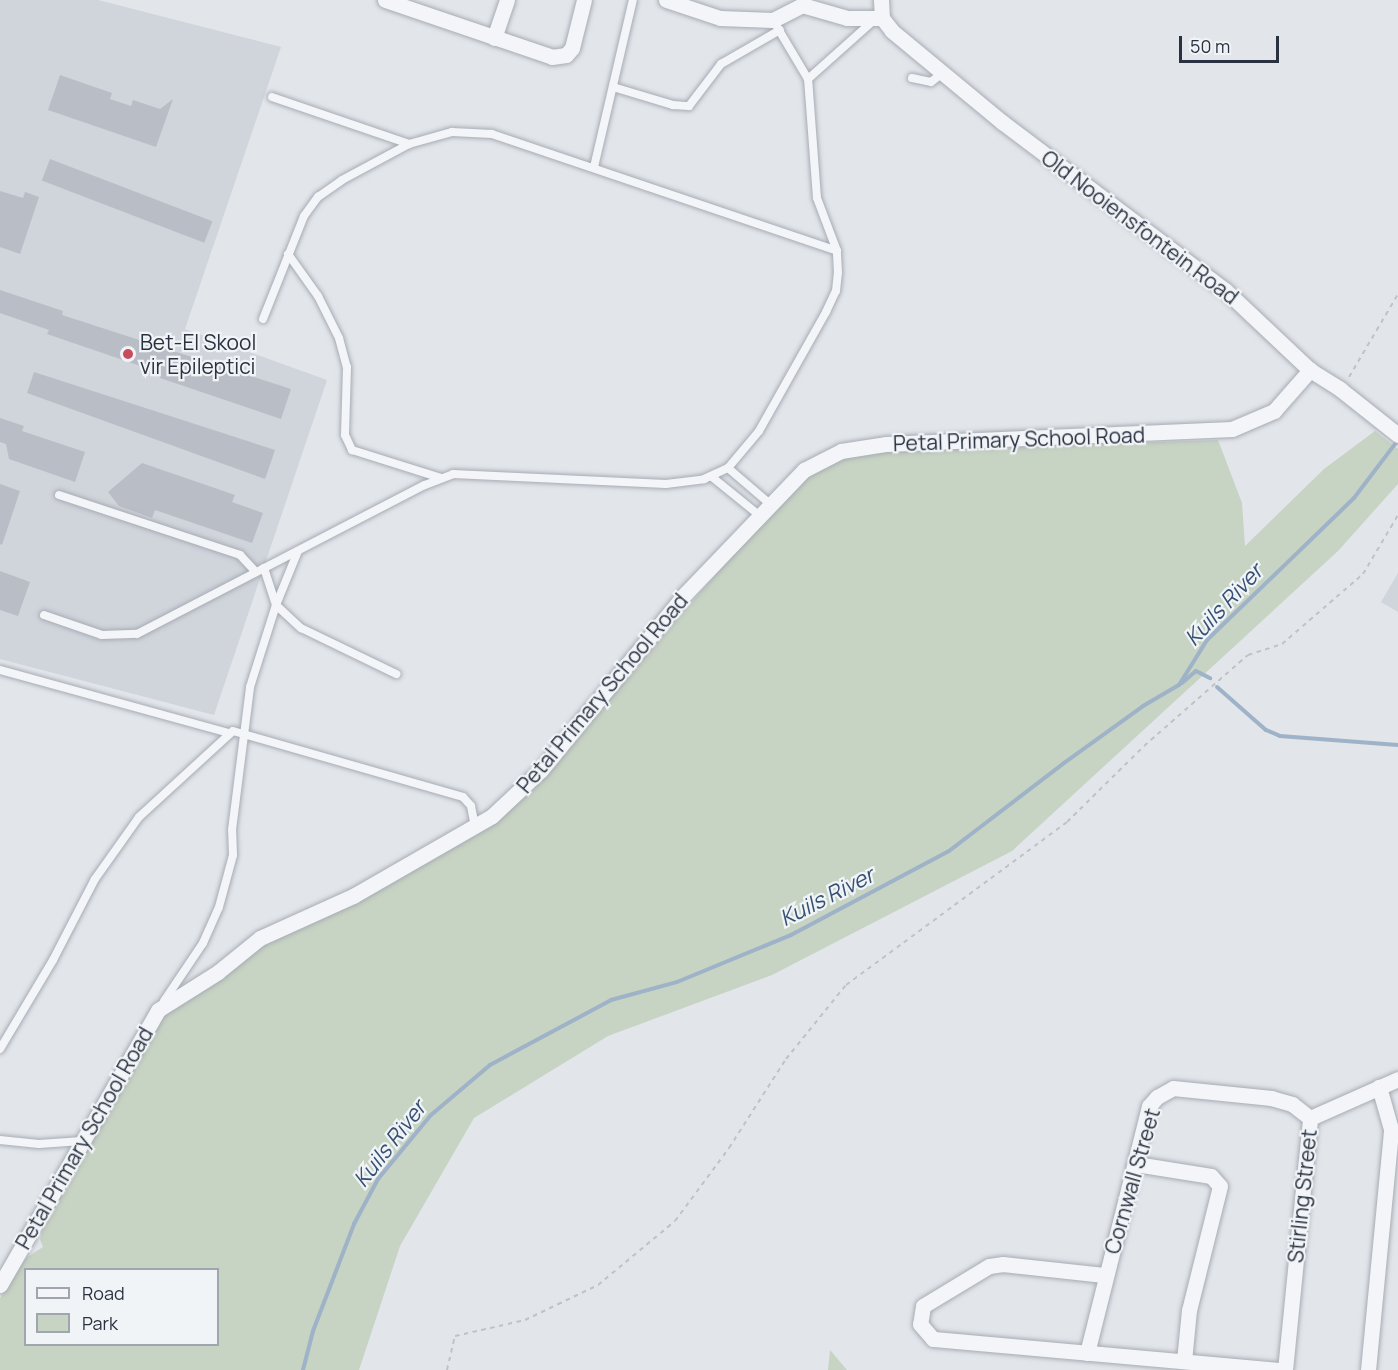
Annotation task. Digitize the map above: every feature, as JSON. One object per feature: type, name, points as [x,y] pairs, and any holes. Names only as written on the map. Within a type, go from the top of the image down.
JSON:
[{"type":"street","points":[[385,0],[422,6],[494,38],[552,57],[562,57],[574,44],[584,0]]},
{"type":"street","points":[[494,38],[507,0]]},
{"type":"street","points":[[666,0],[720,18],[776,25],[802,5],[847,18],[878,19],[881,0]]},
{"type":"street","name":"Old Nooiensfontein Road","points":[[878,19],[945,71],[1002,122],[1225,290],[1310,370],[1340,389],[1398,435]]},
{"type":"street","name":"Petal Primary School Road","points":[[0,1285],[158,1010],[218,972],[260,938],[353,896],[475,826],[541,770],[655,628],[759,515],[816,462],[855,448],[1232,429],[1274,411],[1310,370]]},
{"type":"street","name":"Stirling Street","points":[[1285,1370],[1310,1118],[1398,1079]]},
{"type":"street","points":[[1368,1370],[1391,1129],[1379,1087]]},
{"type":"street","name":"Cornwall Street","points":[[1087,1353],[1104,1275],[1136,1164],[1149,1106],[1173,1088],[1282,1100],[1310,1118]]},
{"type":"street","points":[[1136,1164],[1212,1176],[1220,1185],[1189,1310],[1184,1361]]},
{"type":"street","points":[[1104,1275],[995,1265],[930,1301],[920,1310],[920,1324],[933,1339],[1280,1370]]},
{"type":"lane","points":[[594,167],[633,0]]},
{"type":"lane","points":[[808,79],[878,19]]},
{"type":"lane","points":[[45,615],[102,635],[129,636],[441,478],[477,472],[666,484],[712,477],[728,468],[759,431],[836,291],[837,251],[817,198],[808,79],[776,25],[721,64],[689,106],[673,105],[613,87]]},
{"type":"lane","points":[[912,78],[931,82],[945,71]]},
{"type":"lane","points":[[272,97],[409,144]]},
{"type":"lane","points":[[263,319],[303,216],[318,197],[342,180],[409,144],[469,130],[492,134],[594,167],[837,251]]},
{"type":"lane","points":[[288,254],[318,296],[339,338],[347,367],[345,435],[352,450],[441,478]]},
{"type":"lane","points":[[728,468],[770,504]]},
{"type":"lane","points":[[712,477],[759,515]]},
{"type":"lane","points":[[59,495],[240,555],[256,572]]},
{"type":"lane","points":[[158,1010],[200,950],[222,897],[233,855],[232,830],[242,780],[244,733],[250,687],[276,606],[298,550]]},
{"type":"lane","points":[[264,568],[276,606],[301,628],[396,674]]},
{"type":"lane","points":[[0,670],[229,733],[244,733],[463,797],[471,806],[475,826]]},
{"type":"lane","points":[[0,1049],[53,960],[94,879],[139,817],[229,733]]},
{"type":"lane","points":[[0,1140],[39,1144],[82,1141]]},
{"type":"path","points":[[1340,389],[1374,339],[1398,294]]},
{"type":"path","points":[[447,1370],[455,1336],[525,1320],[598,1285],[675,1221],[729,1148],[786,1059],[846,985],[1067,822],[1144,746],[1248,655],[1282,644],[1363,574],[1398,515]]},
{"type":"shaded area","name":"Bet-El Skool vir Epileptici","points":[[0,0],[98,0],[281,47],[185,329],[327,380],[214,715],[0,659]]},
{"type":"shaded area","points":[[1398,573],[1398,612],[1381,602]]},
{"type":"green space","points":[[1375,431],[1398,449],[1398,484],[1338,551],[1012,851],[772,975],[608,1036],[474,1118],[400,1246],[359,1370],[0,1370],[0,1298],[26,1258],[43,1247],[40,1239],[47,1219],[162,1014],[244,953],[476,829],[610,696],[731,557],[802,482],[822,466],[846,455],[877,452],[1218,440],[1242,503],[1245,546],[1324,469]]},
{"type":"green space","points":[[830,1350],[847,1370],[828,1370]]},
{"type":"building","points":[[60,75],[112,93],[110,99],[131,106],[133,100],[160,109],[173,99],[156,147],[48,110]]},
{"type":"building","points":[[50,159],[212,221],[204,243],[42,180]]},
{"type":"building","points":[[0,191],[23,198],[25,192],[39,197],[20,254],[0,247]]},
{"type":"building","points":[[0,290],[63,311],[62,315],[291,389],[281,419],[160,378],[161,373],[47,334],[49,330],[0,313]]},
{"type":"building","points":[[34,372],[275,450],[265,479],[27,393]]},
{"type":"building","points":[[0,418],[24,426],[22,431],[85,452],[75,482],[9,459],[6,444],[0,442]]},
{"type":"building","points":[[142,463],[235,495],[232,502],[263,513],[252,543],[155,510],[152,518],[119,506],[108,492]]},
{"type":"building","points":[[0,484],[20,491],[2,545],[0,544]]},
{"type":"building","points":[[0,571],[30,582],[18,616],[0,610]]},
{"type":"waterway","name":"Kuils River","points":[[303,1370],[313,1331],[354,1224],[378,1179],[431,1115],[490,1065],[611,1000],[677,982],[791,935],[949,851],[1064,763],[1143,706],[1179,685],[1207,640],[1354,498],[1398,440]]},
{"type":"waterway","points":[[1182,683],[1196,671],[1210,678]]},
{"type":"waterway","points":[[1217,687],[1266,730],[1280,736],[1398,745]]},
{"type":"place","name":"Bet-El Skool vir Epileptici","points":[[128,354]]}]
